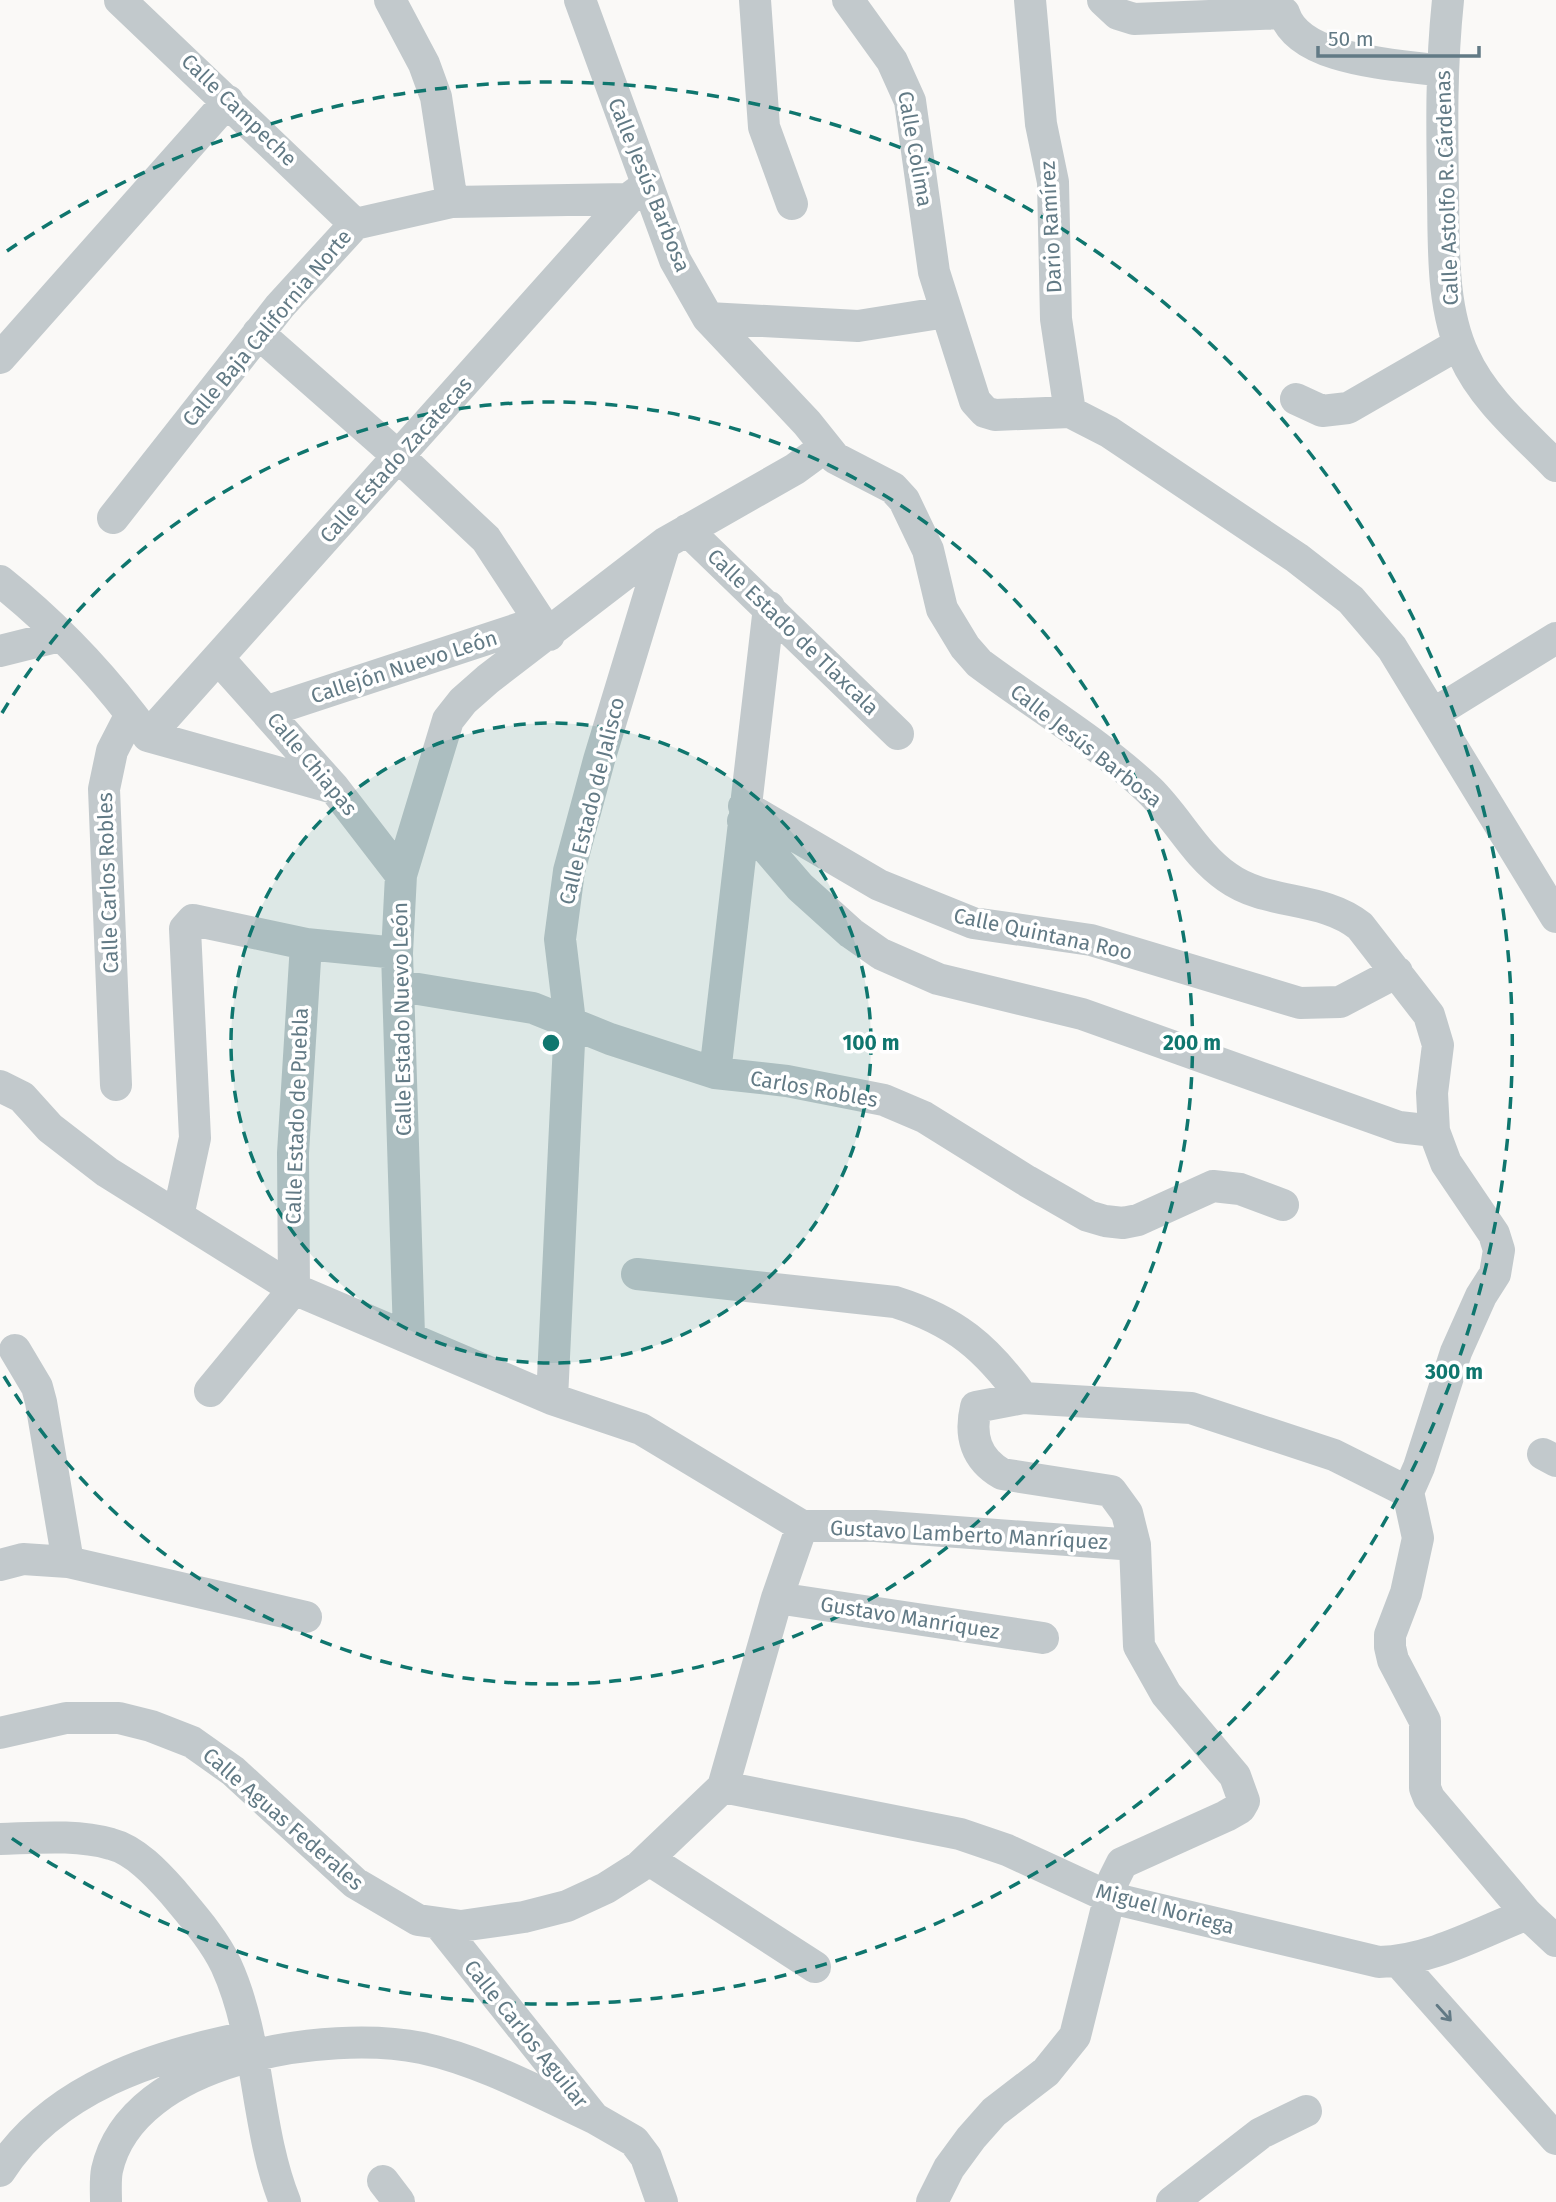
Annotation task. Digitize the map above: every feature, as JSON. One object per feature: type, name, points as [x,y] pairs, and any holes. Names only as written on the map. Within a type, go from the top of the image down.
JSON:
[{"type":"street","name":"Calle Campeche","points":[[120,0],[355,224]]},
{"type":"street","points":[[390,0],[424,64],[436,97],[452,202]]},
{"type":"street","name":"Calle Jesús Barbosa","points":[[580,0],[637,192],[708,318],[807,423],[825,447],[844,463],[893,488],[904,500],[928,550],[942,609],[965,647],[979,663],[1147,788],[1213,867],[1227,878],[1259,894],[1338,911],[1360,926],[1423,1003],[1436,1032],[1438,1060],[1432,1093],[1434,1131],[1446,1163],[1494,1234],[1499,1259],[1495,1274],[1481,1296],[1455,1352],[1419,1467],[1408,1492]]},
{"type":"street","points":[[755,0],[764,127],[792,204]]},
{"type":"street","name":"Calle Colima","points":[[848,0],[892,61],[910,101],[934,272],[972,394],[985,412],[995,415],[1070,412]]},
{"type":"street","name":"Dario Ramírez","points":[[1030,0],[1041,124],[1053,182],[1056,319],[1070,412]]},
{"type":"street","points":[[1102,0],[1118,14],[1134,19],[1283,7],[1288,25],[1317,48],[1441,71]]},
{"type":"street","name":"Calle Astolfo R. Cárdenas","points":[[1448,0],[1441,71],[1448,297],[1459,344],[1479,383],[1556,466]]},
{"type":"street","points":[[0,358],[228,101]]},
{"type":"street","name":"Calle Baja California Norte","points":[[113,518],[258,332],[355,224],[452,202],[637,192]]},
{"type":"street","name":"Calle Estado Zacatecas","points":[[139,725],[218,658],[637,192]]},
{"type":"street","points":[[708,318],[858,326],[946,312]]},
{"type":"street","points":[[258,332],[399,457],[486,539],[544,628]]},
{"type":"street","points":[[1296,399],[1322,411],[1348,408],[1459,344]]},
{"type":"street","points":[[1070,412],[1109,432],[1297,558],[1351,600],[1392,648],[1433,714],[1548,884],[1556,917]]},
{"type":"street","name":"Calle Estado Nuevo León","points":[[409,1335],[397,953],[401,875],[448,720],[463,701],[544,628],[676,537],[795,469],[825,447]]},
{"type":"street","name":"Calle Estado de Tlaxcala","points":[[676,537],[769,607],[898,734]]},
{"type":"street","name":"Calle Estado de Jalisco","points":[[552,1399],[570,1022],[559,939],[569,871],[599,760],[676,537]]},
{"type":"street","points":[[0,580],[99,672],[139,725],[334,788]]},
{"type":"street","points":[[715,1073],[743,813],[769,607]]},
{"type":"street","name":"Callejón Nuevo León","points":[[268,711],[544,628]]},
{"type":"street","points":[[0,651],[60,636]]},
{"type":"street","points":[[1433,714],[1556,638]]},
{"type":"street","name":"Calle Chiapas","points":[[218,658],[334,788],[401,875]]},
{"type":"street","name":"Calle Carlos Robles","points":[[116,1085],[104,789],[112,751],[139,725]]},
{"type":"street","points":[[743,813],[800,887],[852,933],[881,954],[938,979],[1082,1014],[1399,1127],[1434,1131]]},
{"type":"street","name":"Calle Quintana Roo","points":[[743,813],[879,885],[973,923],[1091,940],[1300,1003],[1340,1002],[1397,972]]},
{"type":"street","points":[[178,1216],[195,1138],[185,929],[193,920],[306,944],[397,953]]},
{"type":"street","name":"Calle Estado de Puebla","points":[[294,1289],[293,1153],[306,944]]},
{"type":"street","name":"Carlos Robles","points":[[400,986],[533,1008],[610,1039],[715,1073],[787,1081],[884,1100],[924,1117],[1027,1181],[1088,1216],[1105,1221],[1123,1223],[1138,1220],[1213,1186],[1240,1189],[1283,1205]]},
{"type":"street","points":[[0,1086],[22,1097],[50,1128],[107,1172],[294,1289],[409,1335],[552,1399],[641,1429],[802,1526],[777,1598],[723,1787],[648,1859],[606,1888],[567,1906],[487,1924],[440,1925]]},
{"type":"street","points":[[637,1273],[895,1302],[916,1309],[972,1339],[1002,1369],[1023,1398]]},
{"type":"street","points":[[210,1391],[294,1289]]},
{"type":"street","points":[[15,1350],[37,1387],[41,1402],[68,1562]]},
{"type":"street","points":[[932,2202],[949,2168],[971,2138],[994,2112],[1046,2072],[1067,2050],[1075,2036],[1114,1879],[1122,1863],[1226,1816],[1240,1808],[1244,1801],[1235,1776],[1166,1694],[1139,1646],[1135,1545],[1127,1513],[1111,1491],[1002,1474],[986,1465],[975,1446],[971,1426],[976,1407],[1023,1398],[1191,1408],[1334,1455],[1408,1492],[1418,1538],[1406,1593],[1390,1635],[1390,1647],[1393,1660],[1425,1721],[1425,1788],[1434,1807],[1527,1914],[1556,1941]]},
{"type":"street","name":"Gustavo Lamberto Manríquez","points":[[802,1526],[875,1526],[1135,1545]]},
{"type":"street","points":[[0,1564],[23,1559],[68,1562],[306,1617]]},
{"type":"street","name":"Gustavo Manríquez","points":[[777,1598],[1043,1638]]},
{"type":"street","name":"Calle Aguas Federales","points":[[0,1733],[66,1718],[119,1718],[192,1742],[233,1771],[355,1883],[418,1920],[440,1925]]},
{"type":"street","name":"Miguel Noriega","points":[[723,1787],[960,1834],[1007,1850],[1111,1898],[1380,1962],[1398,1961],[1527,1914]]},
{"type":"street","points":[[0,1839],[63,1837],[113,1844],[155,1871],[194,1917],[226,1966],[250,2046],[266,2130],[285,2202]]},
{"type":"street","points":[[648,1859],[816,1967]]},
{"type":"street","name":"Calle Carlos Aguilar","points":[[440,1925],[594,2118],[634,2141],[646,2157],[661,2201]]},
{"type":"street","points":[[1398,1961],[1556,2139]]},
{"type":"street","points":[[0,2171],[37,2125],[77,2097],[176,2053],[250,2046],[333,2042],[418,2048],[478,2065],[594,2118]]},
{"type":"street","points":[[106,2202],[107,2170],[130,2125],[146,2107],[169,2088],[250,2046]]},
{"type":"street","points":[[1172,2202],[1261,2133],[1306,2111]]}]
